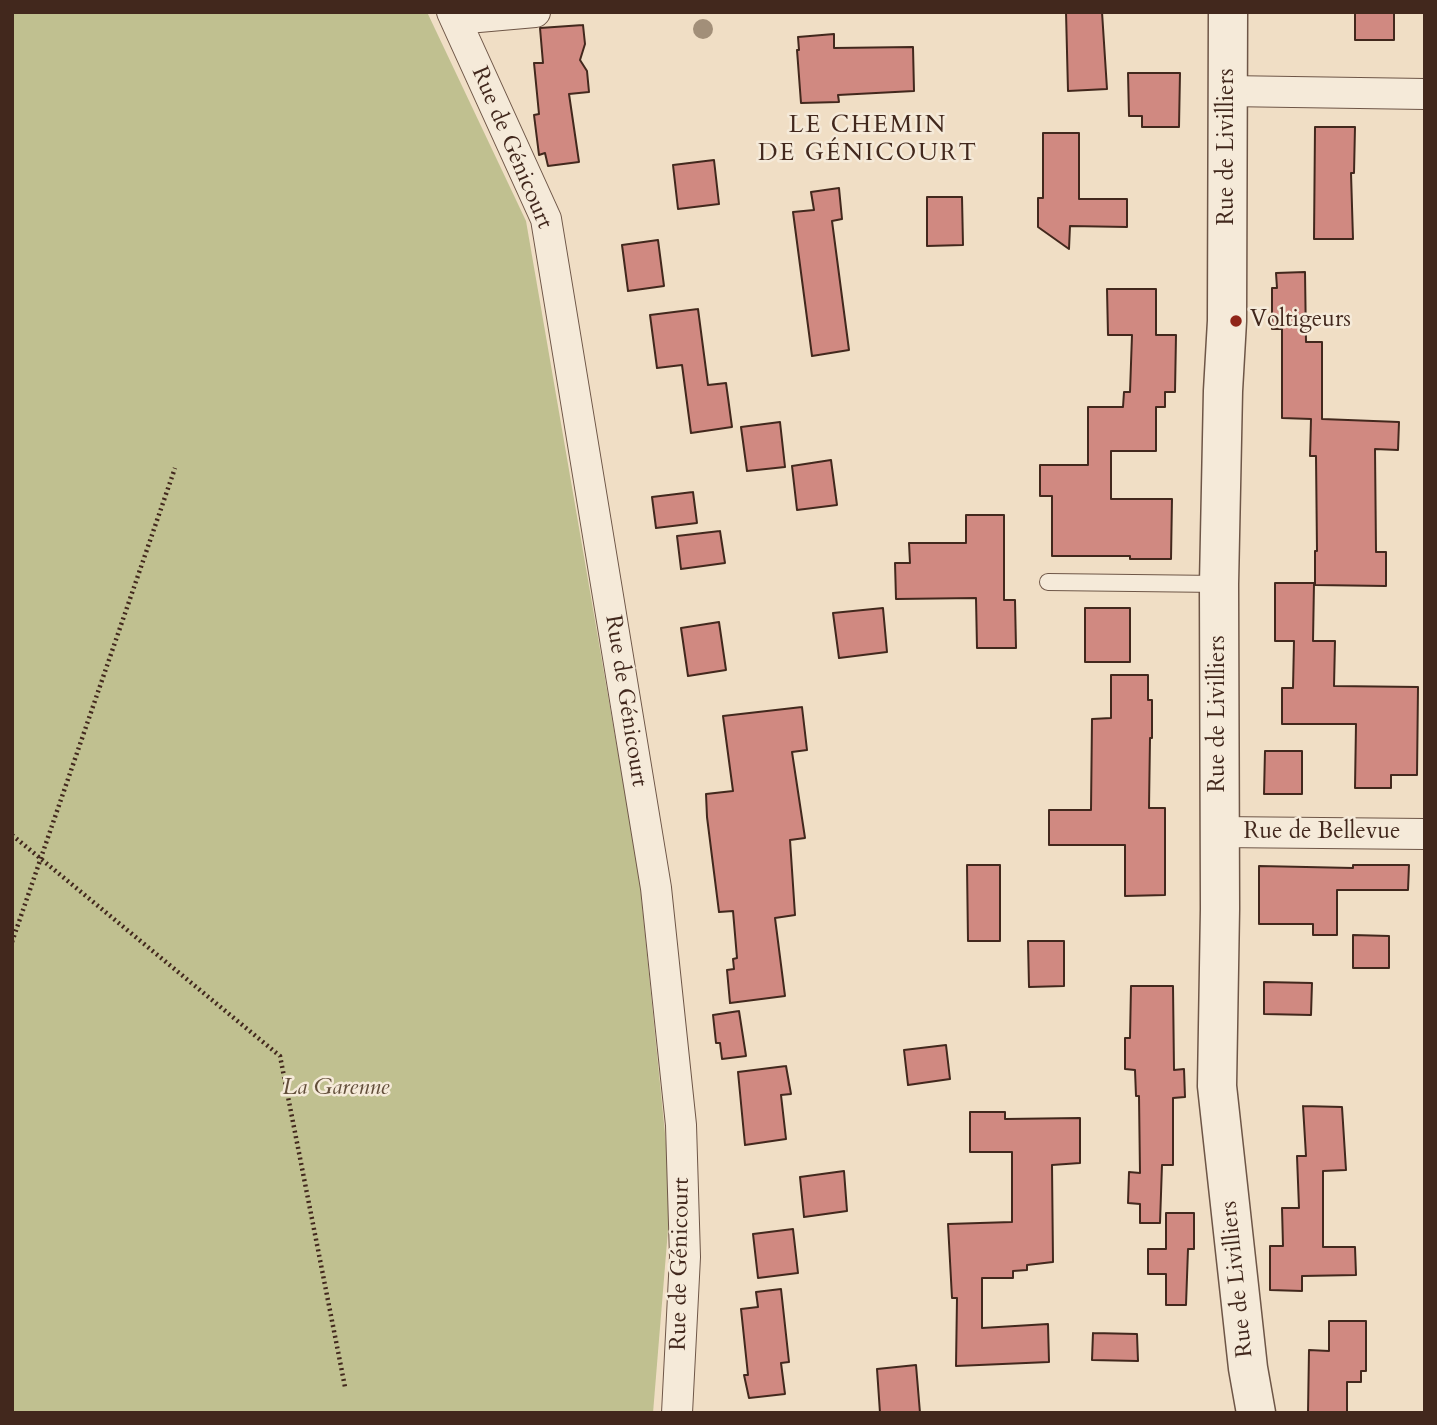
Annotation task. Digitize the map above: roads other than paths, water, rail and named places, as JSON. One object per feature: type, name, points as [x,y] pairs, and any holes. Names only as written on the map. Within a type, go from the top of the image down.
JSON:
[{"type":"street","points":[[454,16],[535,12]]},
{"type":"street","name":"Rue de Livilliers","points":[[1228,12],[1232,321],[1223,391],[1219,584],[1220,909],[1217,1086],[1248,1368],[1256,1413]]},
{"type":"street","name":"Rue de Génicourt","points":[[454,16],[545,219],[656,888],[681,1125],[685,1257],[677,1413]]},
{"type":"street","points":[[1227,91],[1425,94]]},
{"type":"street","name":"Rue de Bellevue","points":[[1218,832],[1425,834]]},
{"type":"lane","points":[[1048,582],[1219,584]]},
{"type":"place","name":"Voltigeurs","points":[[1236,321]]},
{"type":"district","name":"LE CHEMIN DE GÉNICOURT","points":[[868,140]]},
{"type":"park label","name":"La Garenne","points":[[336,1089]]}]
